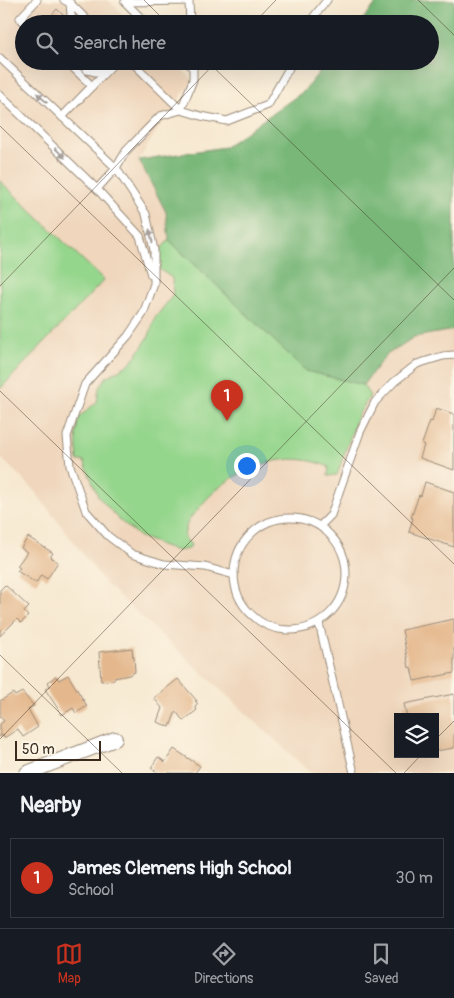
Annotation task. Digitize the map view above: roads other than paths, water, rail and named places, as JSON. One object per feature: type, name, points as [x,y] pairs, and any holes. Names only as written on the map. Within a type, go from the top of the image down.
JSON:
[{"type":"street","points":[[27,773],[116,739]]},
{"type":"lane","points":[[23,15],[37,0]]},
{"type":"lane","points":[[315,15],[327,0]]},
{"type":"lane","points":[[124,1],[138,15]]},
{"type":"lane","points":[[124,1],[189,1],[190,15]]},
{"type":"lane","points":[[67,2],[71,15]]},
{"type":"lane","points":[[67,2],[81,15]]},
{"type":"lane","points":[[0,58],[116,168],[146,214],[154,250],[154,284],[143,314],[128,336],[85,384],[68,436],[70,466],[86,512],[108,536],[132,554],[164,564],[205,567],[234,575]]},
{"type":"lane","points":[[75,70],[92,86]]},
{"type":"lane","points":[[87,70],[96,72],[99,70]]},
{"type":"lane","points":[[62,117],[107,70]]},
{"type":"lane","points":[[140,70],[181,110],[227,121],[268,105],[288,70]]},
{"type":"lane","points":[[181,110],[193,80],[193,70]]},
{"type":"lane","points":[[0,95],[97,190],[140,236],[154,284]]},
{"type":"lane","points":[[97,190],[116,168],[126,151],[160,116],[181,110]]},
{"type":"lane","points":[[320,526],[331,515],[360,432],[375,402],[394,382],[417,364],[443,356],[454,355]]},
{"type":"lane","points":[[287,518],[305,520],[320,526],[335,539],[344,556],[346,575],[343,594],[333,610],[319,623],[300,629],[281,629],[263,623],[248,611],[238,594],[234,575],[236,558],[244,542],[255,530],[270,521],[287,518]]},
{"type":"lane","points":[[319,623],[354,773]]},
{"type":"place","name":"James Clemens High School","points":[[227,421]]}]
